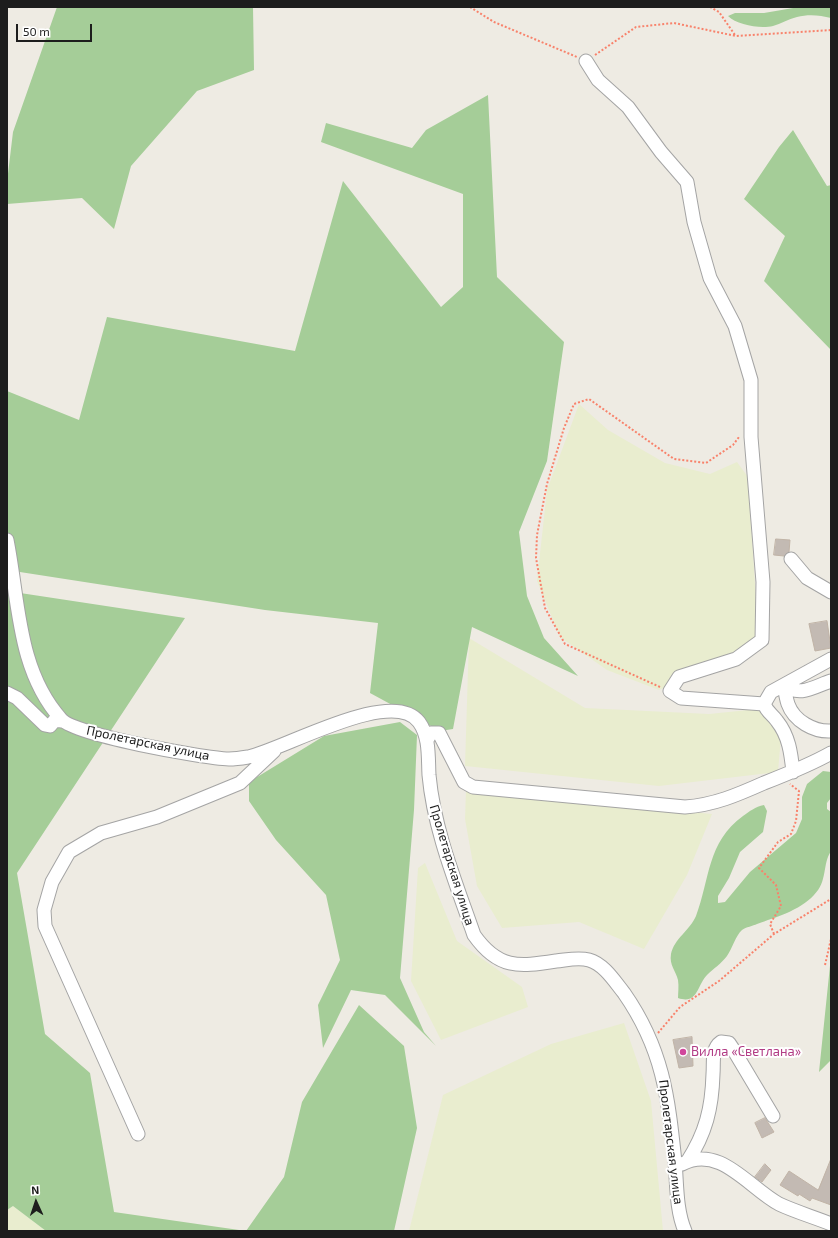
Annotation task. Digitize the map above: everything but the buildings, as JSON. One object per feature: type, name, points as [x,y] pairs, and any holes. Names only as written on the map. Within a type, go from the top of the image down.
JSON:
[{"type":"street","points":[[586,61],[598,80],[628,107],[687,182],[694,222],[710,278],[735,326],[751,380],[751,423],[763,582],[762,640],[736,659],[679,677],[670,691],[681,698],[764,704]]},
{"type":"street","points":[[7,540],[21,634],[28,661],[39,685],[62,721]]},
{"type":"street","points":[[791,559],[807,578],[831,592]]},
{"type":"street","points":[[764,704],[771,692],[831,659]]},
{"type":"street","points":[[784,685],[791,691],[799,692],[818,687],[831,681]]},
{"type":"street","points":[[784,685],[788,705],[796,717],[808,726],[821,731],[831,731]]},
{"type":"street","points":[[7,693],[17,698],[46,724],[50,726],[56,720],[62,721]]},
{"type":"street","points":[[764,704],[767,712],[776,719],[785,732],[791,750],[787,774]]},
{"type":"street","name":"Пролетарская улица","points":[[62,721],[73,727],[112,738],[229,759],[249,757],[280,746],[309,733],[380,711],[402,711],[415,718],[419,722],[427,740],[430,781],[436,819],[474,935],[484,950],[499,960],[516,965],[576,958],[591,961],[600,966],[615,981],[633,1008],[651,1041],[657,1053],[664,1081],[681,1165],[679,1204],[685,1231]]},
{"type":"street","points":[[427,740],[431,733],[439,733],[462,778],[473,787],[685,807],[703,806],[719,802],[787,774],[831,753]]},
{"type":"street","points":[[138,1134],[45,926],[44,910],[52,882],[69,852],[101,833],[157,817],[240,783],[280,746]]},
{"type":"street","points":[[681,1165],[698,1145],[706,1127],[710,1104],[714,1056],[717,1045],[721,1042],[729,1043],[733,1048],[774,1116]]},
{"type":"street","points":[[681,1165],[707,1159],[720,1162],[779,1204],[831,1224]]},
{"type":"path","points":[[470,7],[494,22],[586,61],[636,27],[674,23],[736,36],[831,30]]},
{"type":"path","points":[[710,7],[719,12],[736,36]]},
{"type":"path","points":[[670,691],[564,644],[545,608],[536,558],[537,535],[541,508],[562,435],[574,404],[589,399],[674,459],[706,463],[733,445],[751,423]]},
{"type":"path","points":[[774,934],[770,924],[781,906],[776,885],[759,868],[778,842],[791,834],[796,821],[799,791],[787,774]]},
{"type":"path","points":[[651,1041],[680,1008],[719,981],[774,934],[831,899]]},
{"type":"path","points":[[825,965],[831,939]]},
{"type":"green space","points":[[57,7],[253,7],[254,70],[197,91],[131,166],[114,229],[82,198],[7,204],[7,182],[13,132]]},
{"type":"green space","points":[[799,7],[831,7],[831,18],[805,15],[773,26],[762,27],[749,26],[737,22],[728,16],[735,13],[764,13]]},
{"type":"green space","points":[[488,95],[497,277],[564,342],[547,461],[519,532],[527,596],[544,638],[578,676],[472,627],[453,729],[440,731],[370,693],[378,623],[265,610],[7,570],[7,391],[79,420],[107,317],[295,351],[343,181],[441,307],[463,287],[463,194],[321,142],[326,123],[412,148],[426,130]]},
{"type":"green space","points":[[793,130],[827,186],[831,185],[831,350],[764,281],[785,236],[744,199],[779,147]]},
{"type":"green space","points":[[579,404],[608,430],[665,463],[710,474],[737,462],[748,477],[758,630],[743,663],[705,670],[659,690],[607,670],[560,637],[537,581],[547,490]]},
{"type":"green space","points":[[7,591],[185,618],[17,873],[45,1034],[90,1073],[114,1212],[246,1231],[46,1231],[13,1206],[7,1210]]},
{"type":"green space","points":[[469,638],[585,708],[709,714],[758,709],[781,737],[778,772],[659,786],[465,766]]},
{"type":"green space","points":[[400,722],[417,735],[414,810],[400,978],[424,1032],[436,1046],[385,995],[351,990],[323,1048],[318,1005],[340,960],[326,895],[276,840],[249,801],[249,782],[324,736]]},
{"type":"green space","points":[[823,771],[831,772],[831,798],[827,803],[827,809],[831,812],[831,851],[828,856],[823,879],[818,890],[808,901],[794,909],[742,930],[727,956],[707,975],[696,993],[690,999],[678,998],[678,980],[672,965],[671,954],[675,944],[696,916],[711,862],[722,837],[731,826],[743,816],[755,808],[764,805],[767,811],[763,832],[740,852],[729,878],[718,896],[718,903],[725,902],[750,872],[796,833],[802,819],[802,797],[807,784]]},
{"type":"green space","points":[[466,791],[712,814],[687,875],[644,949],[579,922],[502,928],[477,886],[465,819]]},
{"type":"green space","points":[[425,863],[457,941],[522,987],[528,1007],[441,1040],[411,981],[418,868]]},
{"type":"green space","points":[[831,956],[831,1060],[819,1072]]},
{"type":"green space","points":[[359,1005],[404,1046],[417,1128],[394,1231],[246,1231],[284,1177],[302,1102]]},
{"type":"green space","points":[[624,1023],[651,1101],[663,1231],[409,1231],[443,1095],[551,1044]]},
{"type":"green space","points":[[13,1206],[46,1231],[7,1231],[7,1210]]},
{"type":"place","name":"Вилла «Светлана»","points":[[683,1052]]}]
